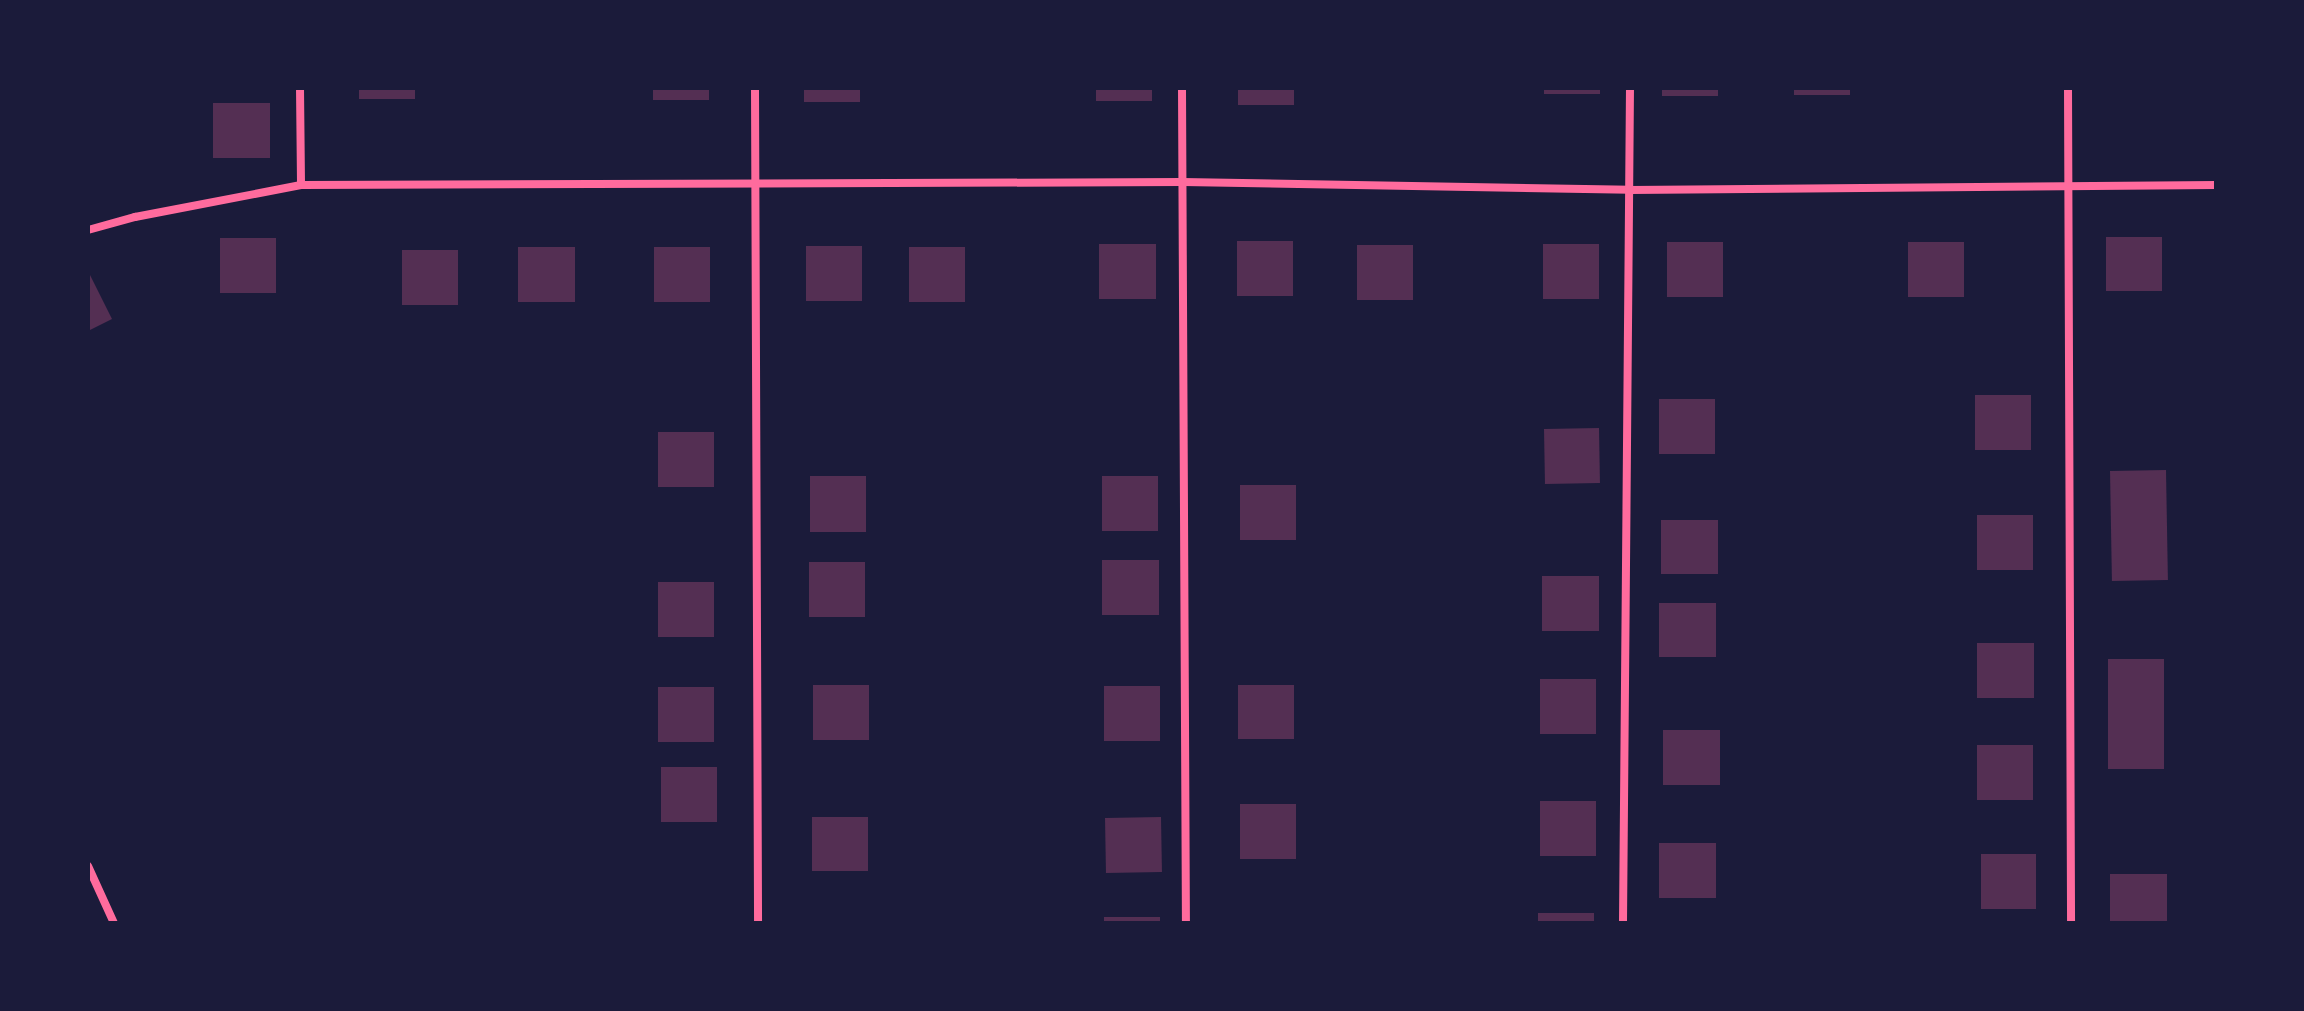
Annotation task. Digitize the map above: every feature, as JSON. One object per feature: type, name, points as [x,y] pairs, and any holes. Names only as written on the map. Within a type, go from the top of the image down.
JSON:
[{"type":"street","points":[[300,88],[301,185]]},
{"type":"street","points":[[755,88],[758,923]]},
{"type":"street","points":[[1182,88],[1186,923]]},
{"type":"street","points":[[1623,923],[1630,88]]},
{"type":"street","points":[[2068,88],[2071,923]]},
{"type":"street","points":[[88,230],[135,217],[301,185],[1183,182],[1630,190],[2216,185]]},
{"type":"street","points":[[88,866],[114,923]]},
{"type":"building","points":[[359,88],[415,88],[415,99],[359,99]]},
{"type":"building","points":[[653,88],[709,88],[709,100],[653,100]]},
{"type":"building","points":[[804,88],[860,88],[860,102],[804,102]]},
{"type":"building","points":[[1096,88],[1152,88],[1152,101],[1096,101]]},
{"type":"building","points":[[1238,88],[1294,88],[1294,105],[1238,105]]},
{"type":"building","points":[[1544,88],[1600,88],[1600,94],[1544,94]]},
{"type":"building","points":[[1662,88],[1718,88],[1718,96],[1662,96]]},
{"type":"building","points":[[1794,88],[1850,88],[1850,95],[1794,95]]},
{"type":"building","points":[[213,103],[270,103],[270,158],[213,158]]},
{"type":"building","points":[[2106,237],[2162,237],[2162,291],[2106,291]]},
{"type":"building","points":[[220,238],[276,238],[276,293],[220,293]]},
{"type":"building","points":[[1237,241],[1293,241],[1293,296],[1237,296]]},
{"type":"building","points":[[1667,242],[1723,242],[1723,297],[1667,297]]},
{"type":"building","points":[[1908,242],[1964,242],[1964,297],[1908,297]]},
{"type":"building","points":[[1099,244],[1156,244],[1156,299],[1099,299]]},
{"type":"building","points":[[1543,244],[1599,244],[1599,299],[1543,299]]},
{"type":"building","points":[[1357,245],[1413,245],[1413,300],[1357,300]]},
{"type":"building","points":[[806,246],[862,246],[862,301],[806,301]]},
{"type":"building","points":[[518,247],[575,247],[575,302],[518,302]]},
{"type":"building","points":[[654,247],[710,247],[710,302],[654,302]]},
{"type":"building","points":[[909,247],[965,247],[965,302],[909,302]]},
{"type":"building","points":[[402,250],[458,250],[458,305],[402,305]]},
{"type":"building","points":[[88,271],[112,319],[88,331]]},
{"type":"building","points":[[1975,395],[2031,395],[2031,450],[1975,450]]},
{"type":"building","points":[[1659,399],[1715,399],[1715,454],[1659,454]]},
{"type":"building","points":[[1599,428],[1600,483],[1545,484],[1544,429]]},
{"type":"building","points":[[658,432],[714,432],[714,487],[658,487]]},
{"type":"building","points":[[2166,470],[2168,580],[2112,581],[2110,471]]},
{"type":"building","points":[[810,476],[866,476],[866,532],[810,532]]},
{"type":"building","points":[[1102,476],[1158,476],[1158,531],[1102,531]]},
{"type":"building","points":[[1240,485],[1296,485],[1296,540],[1240,540]]},
{"type":"building","points":[[1977,515],[2033,515],[2033,570],[1977,570]]},
{"type":"building","points":[[1661,520],[1718,520],[1718,574],[1661,574]]},
{"type":"building","points":[[1102,560],[1159,560],[1159,615],[1102,615]]},
{"type":"building","points":[[809,562],[865,562],[865,617],[809,617]]},
{"type":"building","points":[[1542,576],[1599,576],[1599,631],[1542,631]]},
{"type":"building","points":[[658,582],[714,582],[714,637],[658,637]]},
{"type":"building","points":[[1659,603],[1716,603],[1716,657],[1659,657]]},
{"type":"building","points":[[1977,643],[2034,643],[2034,698],[1977,698]]},
{"type":"building","points":[[2108,659],[2164,659],[2164,769],[2108,769]]},
{"type":"building","points":[[1540,679],[1596,679],[1596,734],[1540,734]]},
{"type":"building","points":[[813,685],[869,685],[869,740],[813,740]]},
{"type":"building","points":[[1238,685],[1294,685],[1294,739],[1238,739]]},
{"type":"building","points":[[1104,686],[1160,686],[1160,741],[1104,741]]},
{"type":"building","points":[[658,687],[714,687],[714,742],[658,742]]},
{"type":"building","points":[[1663,730],[1720,730],[1720,785],[1663,785]]},
{"type":"building","points":[[1977,745],[2033,745],[2033,800],[1977,800]]},
{"type":"building","points":[[661,767],[717,767],[717,822],[661,822]]},
{"type":"building","points":[[1540,801],[1596,801],[1596,856],[1540,856]]},
{"type":"building","points":[[1240,804],[1296,804],[1296,859],[1240,859]]},
{"type":"building","points":[[812,817],[868,817],[868,871],[812,871]]},
{"type":"building","points":[[1161,817],[1162,872],[1106,873],[1105,818]]},
{"type":"building","points":[[1659,843],[1716,843],[1716,898],[1659,898]]},
{"type":"building","points":[[1981,854],[2036,854],[2036,909],[1981,909]]},
{"type":"building","points":[[2110,874],[2167,874],[2167,923],[2110,923]]},
{"type":"building","points":[[1538,913],[1594,913],[1594,923],[1538,923]]},
{"type":"building","points":[[1104,917],[1160,917],[1160,923],[1104,923]]}]
